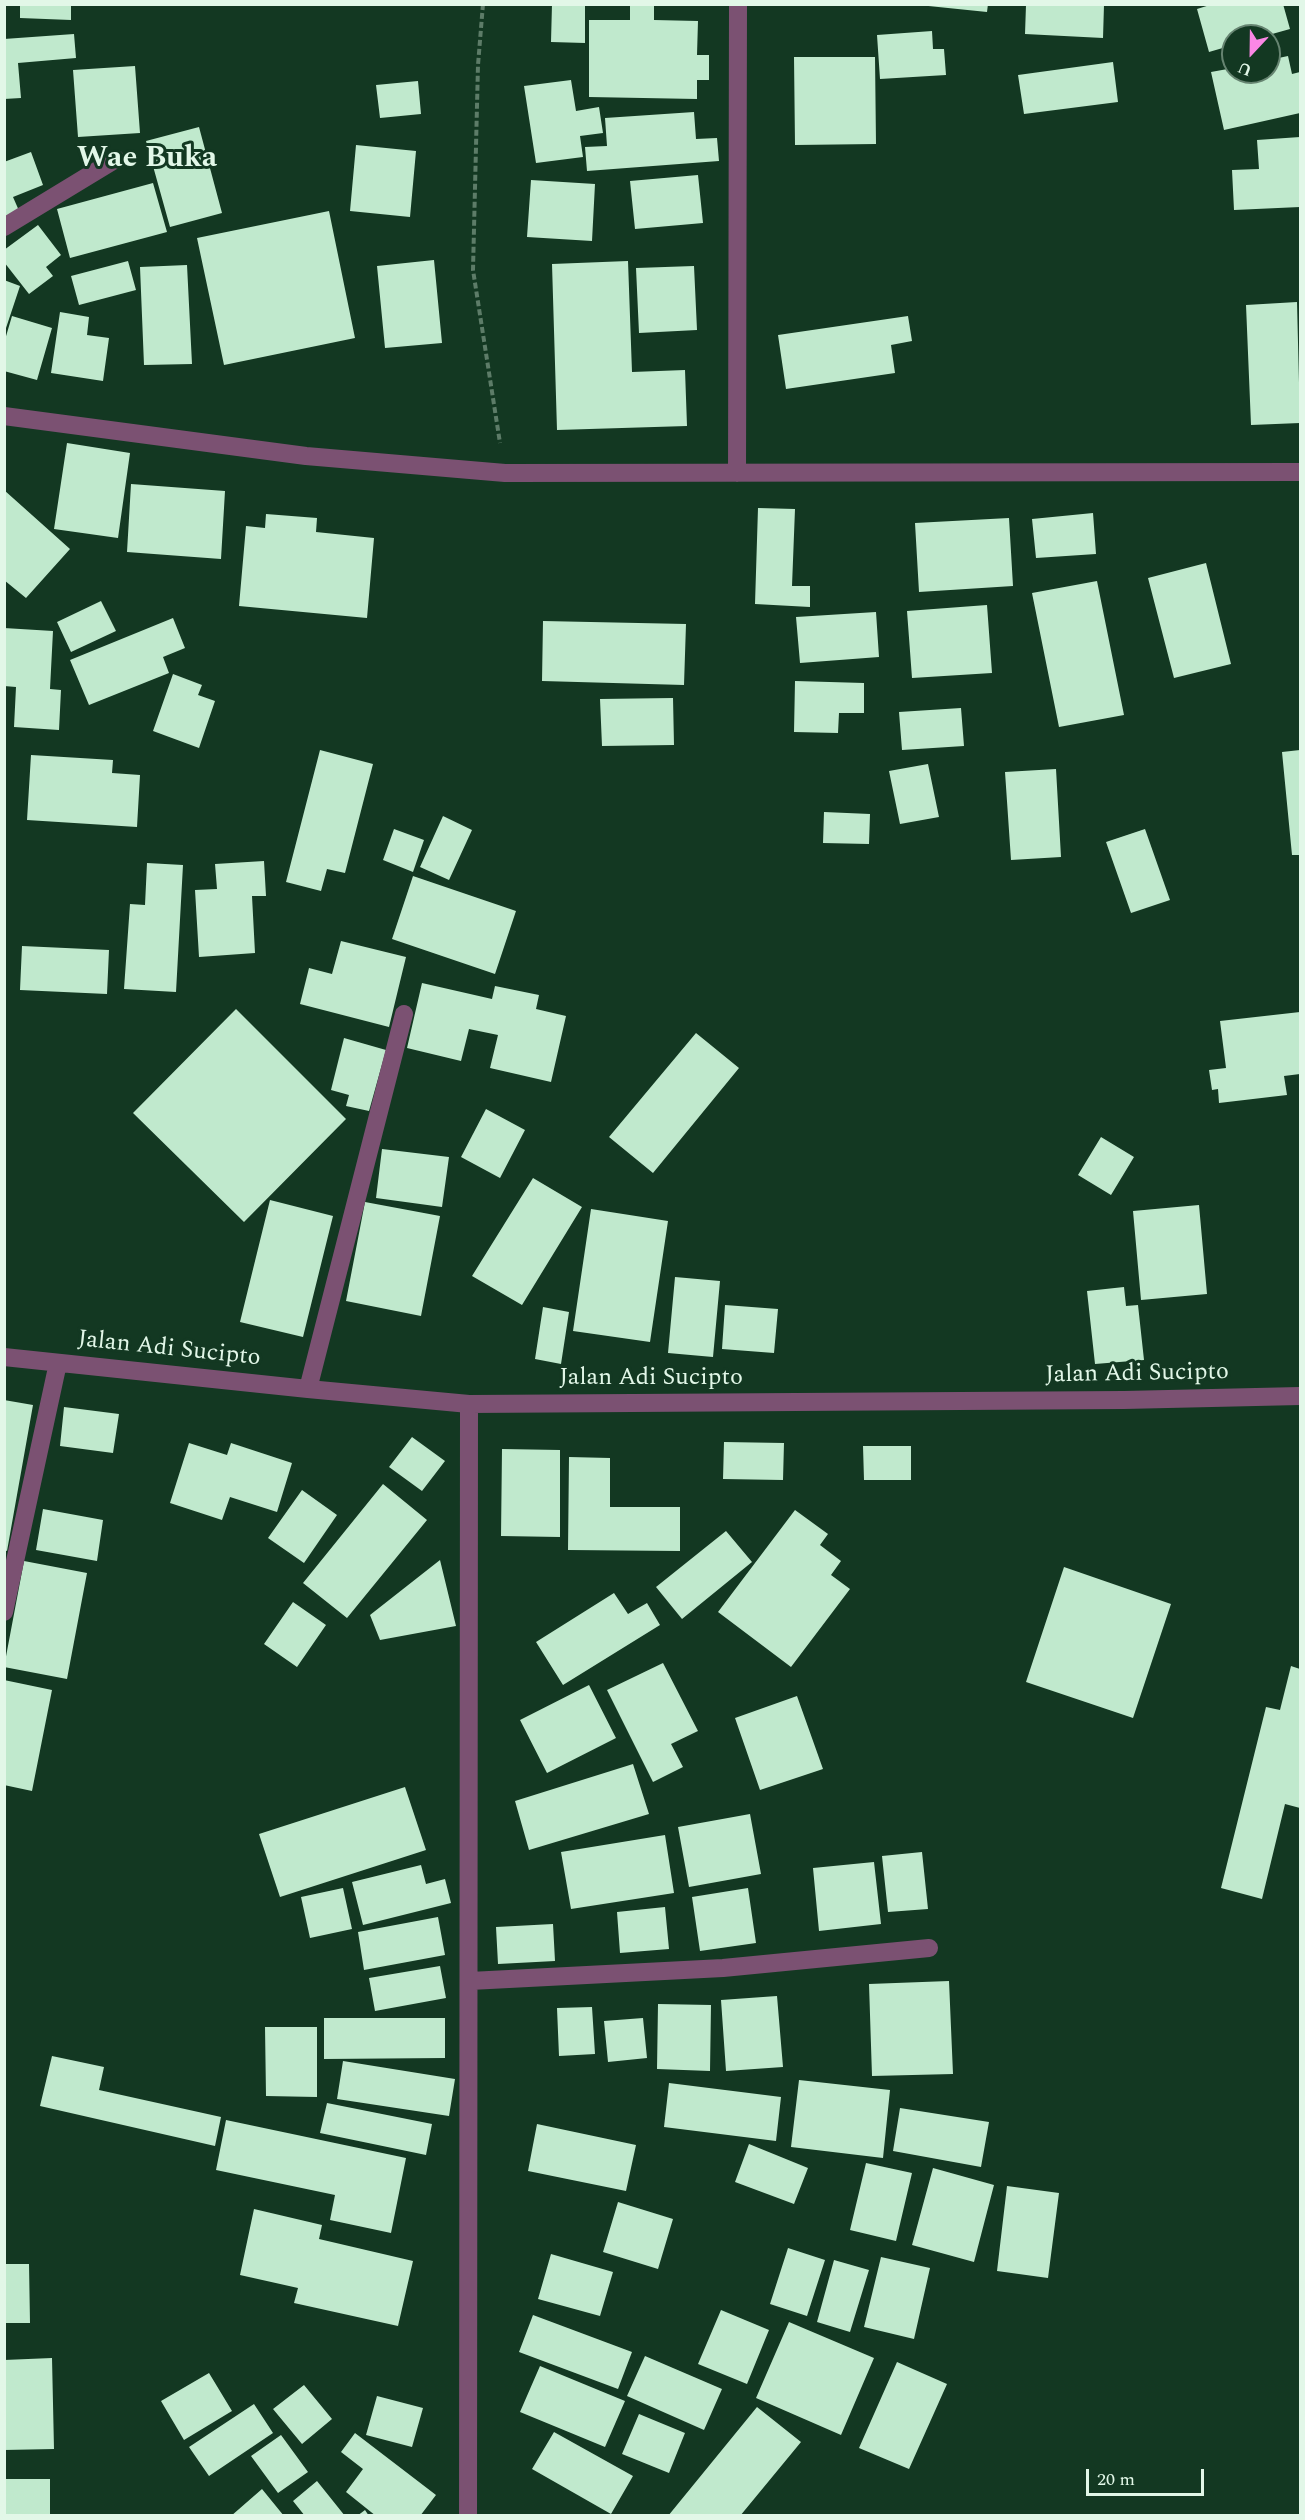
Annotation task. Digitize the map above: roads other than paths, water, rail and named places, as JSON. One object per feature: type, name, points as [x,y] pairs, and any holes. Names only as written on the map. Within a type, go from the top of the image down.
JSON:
[{"type":"street","points":[[737,473],[738,4]]},
{"type":"street","points":[[4,227],[116,159]]},
{"type":"street","points":[[4,416],[306,456],[505,473],[1300,472]]},
{"type":"street","points":[[308,1389],[404,1014]]},
{"type":"street","name":"Jalan Adi Sucipto","points":[[4,1357],[469,1404],[1101,1400],[1300,1396]]},
{"type":"street","points":[[4,1612],[58,1363]]},
{"type":"street","points":[[468,2516],[469,1404]]},
{"type":"street","points":[[470,1981],[723,1968],[929,1948]]},
{"type":"district","name":"Wae Buka","points":[[147,160]]}]
